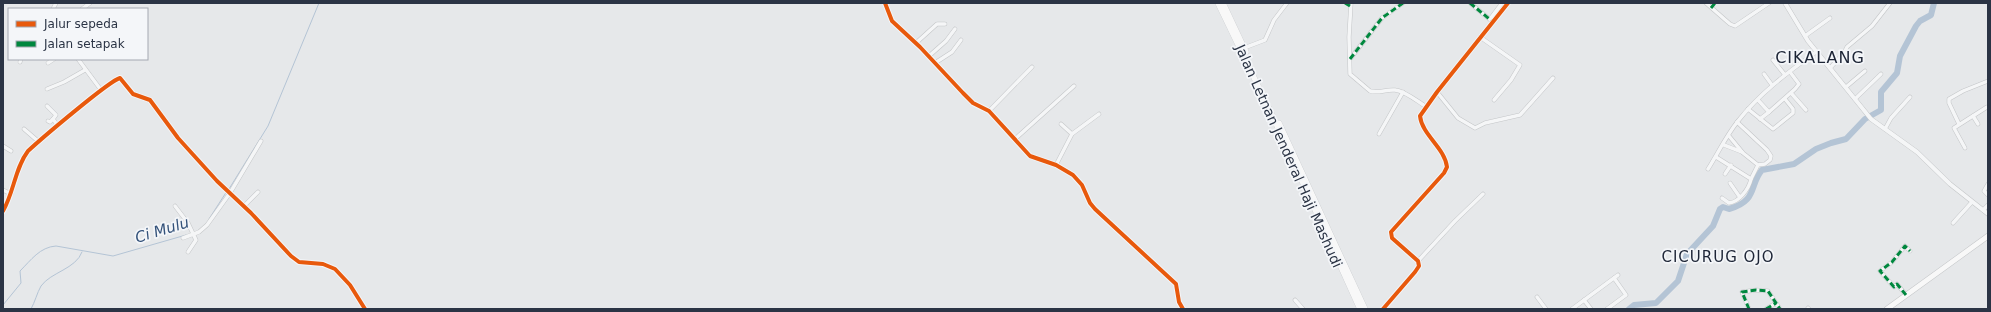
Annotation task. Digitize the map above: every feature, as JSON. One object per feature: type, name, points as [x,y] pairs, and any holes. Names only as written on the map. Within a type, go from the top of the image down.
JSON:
[{"type":"main road","name":"Jalan Letnan Jenderal Haji Mashudi","points":[[1218,3],[1244,48],[1360,309]]},
{"type":"main road","name":"Jalan Letnan Jenderal Haji Mashudi","points":[[1223,3],[1321,223],[1350,284],[1365,309]]},
{"type":"main road","points":[[1887,309],[1988,236]]},
{"type":"street","points":[[85,4],[90,3]]},
{"type":"street","points":[[885,3],[892,21],[929,56],[968,98],[989,111],[1015,139],[1022,149],[1033,158],[1056,165],[1077,179],[1094,209],[1176,284],[1179,302],[1183,309]]},
{"type":"street","points":[[1244,48],[1265,40],[1274,20],[1287,3]]},
{"type":"street","points":[[1345,3],[1351,4],[1350,74],[1370,91],[1375,92],[1394,90],[1403,92],[1425,106]]},
{"type":"street","points":[[1350,58],[1382,18],[1403,3]]},
{"type":"street","points":[[1470,3],[1492,20]]},
{"type":"street","points":[[1474,3],[1483,11]]},
{"type":"street","points":[[1418,261],[1393,239],[1390,234],[1447,169],[1446,160],[1420,120],[1420,116],[1425,106],[1480,37],[1502,3]]},
{"type":"street","points":[[1492,20],[1508,3]]},
{"type":"street","points":[[1706,3],[1730,24],[1736,26],[1768,3]]},
{"type":"street","points":[[1711,8],[1716,3]]},
{"type":"street","points":[[1785,3],[1816,52],[1870,118],[1917,152],[1972,202],[1988,214]]},
{"type":"street","points":[[1830,68],[1847,48],[1872,26],[1890,3]]},
{"type":"street","points":[[1805,36],[1830,18]]},
{"type":"street","points":[[916,43],[937,24],[946,24]]},
{"type":"street","points":[[929,56],[946,41],[955,29]]},
{"type":"street","points":[[1480,37],[1520,65],[1511,80],[1494,100]]},
{"type":"street","points":[[935,63],[952,52],[961,40]]},
{"type":"street","points":[[1708,169],[1737,122],[1748,109],[1772,85],[1816,52]]},
{"type":"street","points":[[48,63],[52,60]]},
{"type":"street","points":[[79,60],[101,90]]},
{"type":"street","points":[[1773,60],[1785,75]]},
{"type":"street","points":[[989,111],[1032,67]]},
{"type":"street","points":[[47,89],[64,82],[85,70]]},
{"type":"street","points":[[1846,87],[1865,71]]},
{"type":"street","points":[[1760,120],[1785,99],[1799,84],[1790,72]]},
{"type":"street","points":[[1764,74],[1772,85]]},
{"type":"street","points":[[1855,99],[1881,74]]},
{"type":"street","points":[[3,211],[11,194],[21,162],[28,151],[101,90],[120,78],[133,94],[150,100],[178,138],[223,188],[244,206],[297,262],[326,265],[340,273],[350,285],[365,309]]},
{"type":"street","points":[[1437,92],[1458,118],[1475,128],[1485,122],[1520,115],[1553,78]]},
{"type":"street","points":[[1959,124],[1949,103],[1949,99],[1963,91],[1988,81]]},
{"type":"street","points":[[1015,139],[1074,86]]},
{"type":"street","points":[[1379,134],[1403,92]]},
{"type":"street","points":[[1791,93],[1806,110]]},
{"type":"street","points":[[1885,129],[1890,118],[1910,97]]},
{"type":"street","points":[[1748,109],[1770,128],[1775,128],[1793,112],[1785,99]]},
{"type":"street","points":[[1758,100],[1769,112]]},
{"type":"street","points":[[47,106],[56,115],[50,122],[48,121]]},
{"type":"street","points":[[1966,148],[1953,130],[1959,124],[1987,107]]},
{"type":"street","points":[[1056,165],[1072,134],[1099,114]]},
{"type":"street","points":[[1973,116],[1978,124]]},
{"type":"street","points":[[53,119],[58,126]]},
{"type":"street","points":[[1722,198],[1730,203],[1739,196],[1748,188],[1750,179],[1758,165],[1768,162],[1770,159],[1770,155],[1737,122]]},
{"type":"street","points":[[1061,124],[1072,134]]},
{"type":"street","points":[[24,129],[39,142]]},
{"type":"street","points":[[1728,136],[1758,165]]},
{"type":"street","points":[[183,238],[193,234],[206,225],[261,141]]},
{"type":"street","points":[[1724,145],[1743,152]]},
{"type":"street","points":[[3,146],[11,151]]},
{"type":"street","points":[[1716,157],[1731,165],[1750,179]]},
{"type":"street","points":[[1725,174],[1731,165]]},
{"type":"street","points":[[1730,183],[1739,196]]},
{"type":"street","points":[[1988,184],[1984,191],[1988,195]]},
{"type":"street","points":[[3,190],[11,194]]},
{"type":"street","points":[[244,206],[258,192]]},
{"type":"street","points":[[1383,309],[1415,272],[1418,266],[1418,261],[1455,221],[1483,194]]},
{"type":"street","points":[[1953,223],[1972,202]]},
{"type":"street","points":[[1983,210],[1988,205]]},
{"type":"street","points":[[175,206],[191,228],[196,241],[188,252]]},
{"type":"street","points":[[1906,295],[1897,284],[1894,286],[1880,271],[1892,262],[1905,246],[1910,251]]},
{"type":"street","points":[[1572,309],[1618,275]]},
{"type":"street","points":[[1607,309],[1626,296],[1614,278]]},
{"type":"street","points":[[1749,309],[1742,294],[1744,290],[1766,290],[1780,309]]},
{"type":"street","points":[[1537,297],[1546,309]]},
{"type":"street","points":[[1295,300],[1303,309]]},
{"type":"street","points":[[1584,300],[1591,309]]},
{"type":"street","points":[[1766,309],[1776,303]]},
{"type":"waterway","name":"Ci Mulu","points":[[229,189],[268,126],[319,3]]},
{"type":"waterway","points":[[1629,309],[1634,305],[1656,303],[1678,281],[1687,254],[1713,226],[1720,209],[1723,207],[1729,209],[1745,202],[1752,192],[1755,181],[1762,170],[1794,164],[1816,149],[1846,139],[1865,119],[1881,110],[1881,92],[1897,73],[1900,56],[1916,26],[1920,21],[1931,15],[1934,3]]},
{"type":"waterway","name":"Ci Mulu","points":[[209,219],[227,191]]},
{"type":"waterway","name":"Ci Mulu","points":[[3,305],[21,283],[20,271],[40,251],[50,247],[56,246],[113,256],[186,235]]},
{"type":"waterway","points":[[31,309],[41,286],[45,281],[69,267],[79,258],[82,252]]},
{"type":"marked path","points":[[1345,3],[1350,6]]},
{"type":"marked path","points":[[1350,59],[1382,18],[1403,3]]},
{"type":"marked path","points":[[1470,3],[1493,22]]},
{"type":"marked path","points":[[1711,8],[1715,3]]},
{"type":"marked path","points":[[1906,295],[1897,284],[1894,287],[1880,271],[1892,262],[1905,246],[1910,251]]},
{"type":"marked path","points":[[1749,309],[1742,292],[1756,290],[1768,291],[1780,309]]},
{"type":"marked path","points":[[1766,309],[1776,303]]},
{"type":"cycle path","points":[[885,3],[892,21],[920,47],[973,103],[989,111],[1030,156],[1056,165],[1073,175],[1082,185],[1090,203],[1095,209],[1176,284],[1179,302],[1183,309]]},
{"type":"cycle path","points":[[1383,309],[1419,266],[1418,261],[1392,238],[1391,232],[1444,173],[1447,167],[1442,154],[1425,129],[1420,116],[1437,92],[1508,3]]},
{"type":"cycle path","points":[[3,211],[10,196],[17,172],[28,151],[89,99],[120,78],[133,94],[150,100],[178,138],[217,181],[251,213],[291,256],[299,262],[323,264],[335,269],[350,285],[365,309]]},
{"type":"district","name":"CIKALANG","points":[[1820,57]]},
{"type":"district","name":"CICURUG OJO","points":[[1718,257]]}]
